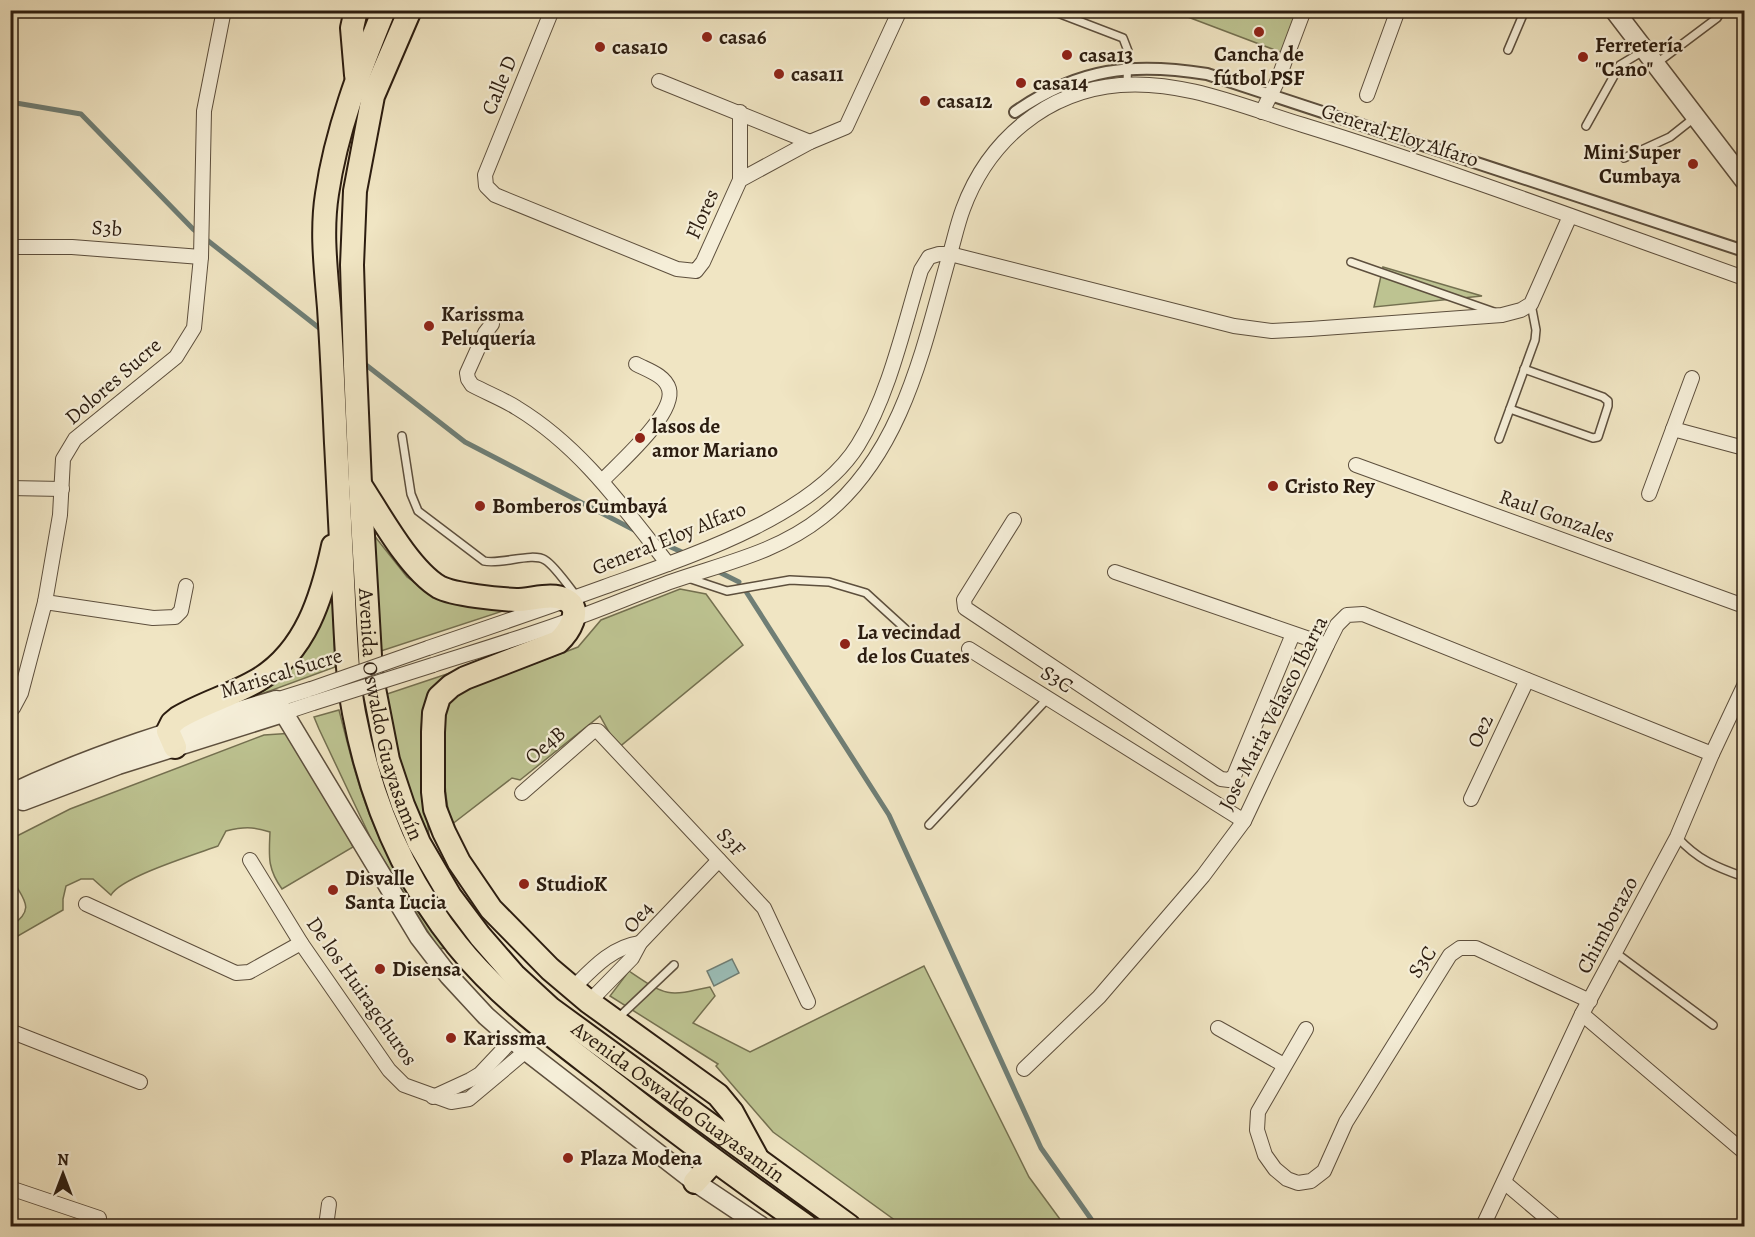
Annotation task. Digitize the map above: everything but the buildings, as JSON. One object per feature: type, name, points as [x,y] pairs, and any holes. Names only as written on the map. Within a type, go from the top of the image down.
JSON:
[{"type":"main road","points":[[356,10],[352,28],[357,83]]},
{"type":"main road","name":"Avenida Oswaldo Guayasamín","points":[[384,10],[341,130],[327,194],[324,241],[346,651],[353,710],[363,756],[381,814],[402,861],[426,902],[457,946],[495,986],[533,1021],[714,1161],[806,1227]]},
{"type":"main road","name":"Avenida Oswaldo Guayasamín","points":[[410,10],[373,96],[355,191],[352,265],[360,484],[371,673],[382,735],[403,805],[419,843],[445,888],[480,936],[507,967],[551,1009],[849,1227]]},
{"type":"main road","points":[[392,53],[421,10]]},
{"type":"main road","points":[[360,484],[401,547],[421,571],[440,587],[465,594],[517,600],[557,597],[573,605],[564,637],[552,646],[465,678],[444,692],[437,702],[433,732],[435,809],[459,862],[492,909],[550,969],[581,995],[718,1095],[732,1112],[758,1160]]},
{"type":"main road","points":[[172,739],[172,723],[178,717],[258,680],[295,646],[318,607],[339,512]]},
{"type":"main road","points":[[695,1182],[714,1161]]},
{"type":"street","name":"Calle D","points":[[485,175],[552,10]]},
{"type":"street","name":"Flores","points":[[485,175],[486,186],[495,195],[677,269],[696,271],[704,262],[740,180],[810,142],[846,127],[900,10]]},
{"type":"street","points":[[1262,112],[1304,10]]},
{"type":"street","points":[[1367,95],[1398,10]]},
{"type":"street","points":[[1614,10],[1744,180]]},
{"type":"street","name":"Dolores Sucre","points":[[13,708],[21,693],[45,602],[60,515],[63,459],[75,439],[176,357],[194,328],[201,257],[204,111],[219,12]]},
{"type":"street","points":[[1015,112],[1041,95],[1072,80],[1106,72],[1172,69],[1207,74],[1744,251]]},
{"type":"street","points":[[659,81],[810,142]]},
{"type":"street","name":"General Eloy Alfaro","points":[[573,605],[622,599],[755,555],[800,532],[823,516],[859,480],[888,439],[902,407],[918,365],[961,215],[972,186],[1002,142],[1024,121],[1068,96],[1095,89],[1127,85],[1178,88],[1378,148],[1744,278]]},
{"type":"street","points":[[740,112],[740,180]]},
{"type":"street","points":[[950,254],[1234,326],[1272,331],[1502,315],[1521,310],[1531,304],[1570,216]]},
{"type":"street","name":"S3b","points":[[10,247],[72,247],[201,257]]},
{"type":"street","name":"General Eloy Alfaro","points":[[573,605],[726,541],[768,520],[810,495],[836,473],[858,446],[875,413],[921,270],[929,257],[950,254]]},
{"type":"street","points":[[492,324],[485,333],[467,372],[472,385],[504,400],[537,422],[578,455],[602,481],[668,564]]},
{"type":"street","points":[[602,481],[655,427],[668,400],[669,390],[665,382],[636,364]]},
{"type":"street","points":[[1649,494],[1692,378]]},
{"type":"street","points":[[1673,429],[1744,448]]},
{"type":"street","name":"Raul Gonzales","points":[[1356,465],[1744,606]]},
{"type":"street","points":[[10,488],[62,489]]},
{"type":"street","points":[[1014,520],[964,600],[966,608],[1221,779],[1229,780],[1234,776],[1293,634]]},
{"type":"street","points":[[1115,572],[1327,645]]},
{"type":"street","points":[[45,602],[153,618],[175,617],[181,611],[186,586]]},
{"type":"street","points":[[312,696],[433,665],[573,605]]},
{"type":"street","name":"Mariscal Sucre","points":[[10,806],[172,739],[312,696],[428,648],[573,605]]},
{"type":"street","name":"Jose Maria Velasco Ibarra","points":[[1024,1069],[1100,997],[1203,876],[1244,821],[1337,625],[1347,615],[1363,614],[1712,754]]},
{"type":"street","name":"S3C","points":[[969,649],[1244,821]]},
{"type":"street","name":"Oe2","points":[[1471,799],[1527,680]]},
{"type":"street","name":"Chimborazo","points":[[1483,1227],[1582,1014],[1677,837],[1744,686]]},
{"type":"street","points":[[280,706],[419,937],[449,976],[486,1016],[520,1045],[695,1182],[760,1227]]},
{"type":"street","name":"Oe4B","points":[[522,793],[596,730]]},
{"type":"street","name":"S3F","points":[[596,730],[720,860],[767,913],[808,1002]]},
{"type":"street","name":"Mariscal Sucre","points":[[10,794],[113,750],[172,739]]},
{"type":"street","name":"De los Huiragchuros","points":[[250,860],[301,943],[389,1070],[404,1085],[451,1102],[469,1099],[520,1045]]},
{"type":"street","name":"Oe4","points":[[581,995],[632,958],[640,943],[720,860]]},
{"type":"street","points":[[86,904],[236,973],[249,972],[301,943]]},
{"type":"street","points":[[581,995],[595,966],[624,945],[640,943]]},
{"type":"street","name":"S3C","points":[[1284,1065],[1258,1112],[1257,1130],[1265,1155],[1275,1169],[1287,1179],[1298,1183],[1311,1181],[1324,1171],[1346,1122],[1450,956],[1460,948],[1476,948],[1590,1001]]},
{"type":"street","points":[[1582,1014],[1744,1152]]},
{"type":"street","points":[[1218,1028],[1284,1065],[1306,1029]]},
{"type":"street","points":[[10,1031],[140,1082]]},
{"type":"street","points":[[1504,1182],[1556,1227]]},
{"type":"street","points":[[10,1188],[99,1218]]},
{"type":"street","points":[[326,1227],[328,1204]]},
{"type":"lane","points":[[1050,10],[1123,38],[1128,51],[1127,85]]},
{"type":"lane","points":[[1508,50],[1525,10]]},
{"type":"lane","points":[[1586,126],[1620,65],[1650,57],[1717,18],[1722,10]]},
{"type":"lane","points":[[1624,158],[1670,137],[1696,117]]},
{"type":"lane","points":[[1351,262],[1502,315]]},
{"type":"lane","points":[[1499,439],[1535,340],[1536,330],[1531,304]]},
{"type":"lane","points":[[1510,409],[1593,438],[1598,437],[1608,401],[1603,397],[1524,369]]},
{"type":"lane","points":[[402,436],[411,494],[418,511],[484,561],[493,563],[536,557],[546,560],[573,605]]},
{"type":"lane","points":[[686,577],[727,591],[790,580],[829,582],[866,592],[911,634]]},
{"type":"lane","points":[[929,825],[1048,698]]},
{"type":"lane","points":[[1677,837],[1688,849],[1708,864],[1744,877]]},
{"type":"lane","points":[[1616,953],[1713,1025]]},
{"type":"lane","points":[[615,1020],[674,965]]},
{"type":"green space","name":"Cancha de fútbol PSF","points":[[1172,11],[1299,11],[1283,53]]},
{"type":"green space","points":[[1383,267],[1482,296],[1374,307]]},
{"type":"green space","points":[[373,534],[407,577],[431,594],[506,610],[381,651]]},
{"type":"green space","points":[[332,578],[335,667],[237,703],[266,685]]},
{"type":"green space","points":[[680,589],[706,594],[743,645],[618,748],[600,716],[520,780],[512,778],[451,825],[444,761],[447,697],[578,647],[601,620]]},
{"type":"green space","points":[[456,671],[430,691],[422,721],[423,783],[429,836],[411,795],[397,749],[387,694]]},
{"type":"green space","points":[[339,710],[359,785],[375,828],[400,875],[449,949],[438,948],[372,841],[319,729],[314,717]]},
{"type":"green space","points":[[294,733],[353,847],[282,889],[271,868],[270,832],[248,828],[226,831],[218,846],[143,874],[118,888],[111,895],[93,879],[81,879],[66,886],[63,910],[11,940],[11,926],[20,919],[26,906],[10,869],[11,839],[70,809],[264,735]]},
{"type":"green space","points":[[924,966],[1029,1177],[1065,1226],[903,1226],[773,1132],[716,1066],[718,1064],[610,996],[629,971],[659,990],[667,992],[684,992],[710,987],[715,996],[693,1023],[750,1052]]},
{"type":"water","points":[[732,959],[739,973],[714,986],[707,971]]},
{"type":"waterway","points":[[10,102],[81,114],[193,229],[323,331]]},
{"type":"waterway","points":[[361,361],[465,442],[638,532]]},
{"type":"waterway","points":[[653,539],[684,553]]},
{"type":"waterway","points":[[717,571],[739,582]]},
{"type":"waterway","points":[[745,590],[889,815],[1041,1148],[1096,1226]]},
{"type":"place","name":"Cancha de fútbol PSF","points":[[1259,32]]},
{"type":"place","name":"casa6","points":[[707,37]]},
{"type":"place","name":"casa10","points":[[600,47]]},
{"type":"place","name":"casa13","points":[[1067,55]]},
{"type":"place","name":"Ferretería \"Cano\"","points":[[1583,57]]},
{"type":"place","name":"casa11","points":[[779,74]]},
{"type":"place","name":"casa14","points":[[1021,83]]},
{"type":"place","name":"casa12","points":[[925,101]]},
{"type":"place","name":"Mini Super Cumbaya","points":[[1693,164]]},
{"type":"place","name":"Karissma Peluquería","points":[[429,326]]},
{"type":"place","name":"lasos de amor Mariano","points":[[640,438]]},
{"type":"place","name":"Cristo Rey","points":[[1273,486]]},
{"type":"place","name":"Bomberos Cumbayá","points":[[480,506]]},
{"type":"place","name":"La vecindad de los Cuates","points":[[845,644]]},
{"type":"place","name":"StudioK","points":[[524,884]]},
{"type":"place","name":"Disvalle Santa Lucia","points":[[333,890]]},
{"type":"place","name":"Disensa","points":[[380,969]]},
{"type":"place","name":"Karissma","points":[[451,1038]]},
{"type":"place","name":"Plaza Modena","points":[[568,1158]]}]
